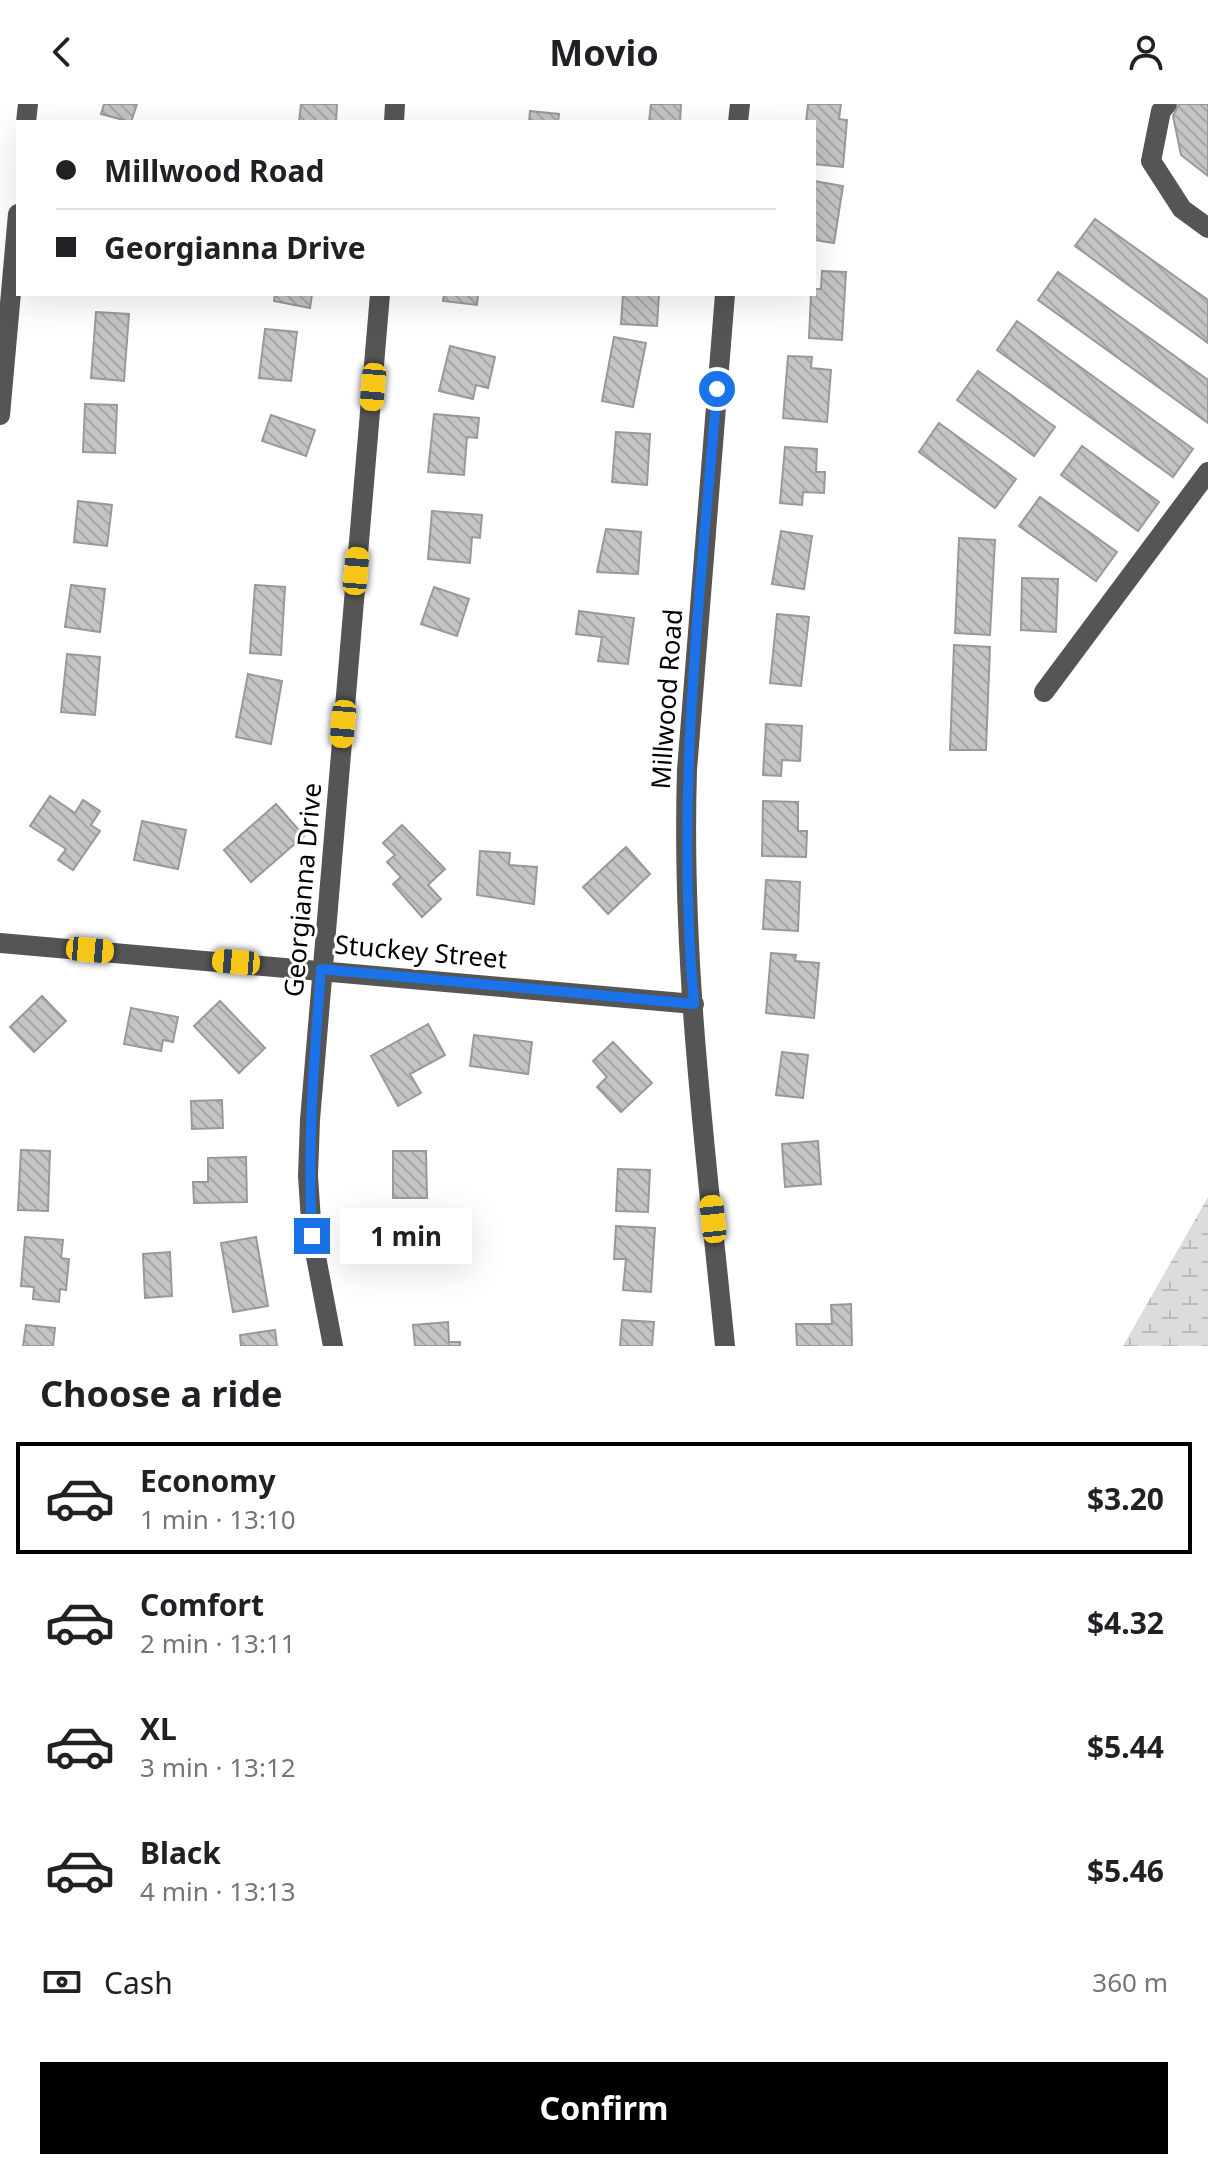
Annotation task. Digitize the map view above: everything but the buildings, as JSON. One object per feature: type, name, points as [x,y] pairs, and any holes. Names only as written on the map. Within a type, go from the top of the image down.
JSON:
[{"type":"street","points":[[1167,104],[1161,111],[1151,161],[1182,209],[1208,228]]},
{"type":"street","points":[[0,415],[16,236]]},
{"type":"street","name":"Georgianna Drive","points":[[333,1346],[312,1236],[308,1176],[310,1120],[380,296]]},
{"type":"street","name":"Millwood Road","points":[[725,296],[687,770],[685,854],[689,948],[725,1346]]},
{"type":"street","points":[[1044,692],[1208,472]]},
{"type":"street","name":"Stuckey Street","points":[[0,943],[694,1004]]},
{"type":"green space","points":[[1208,1197],[1208,1346],[1123,1346]]},
{"type":"route","points":[[312,1236],[308,1176],[321,969],[694,1004],[685,838],[687,770],[717,389]]}]
